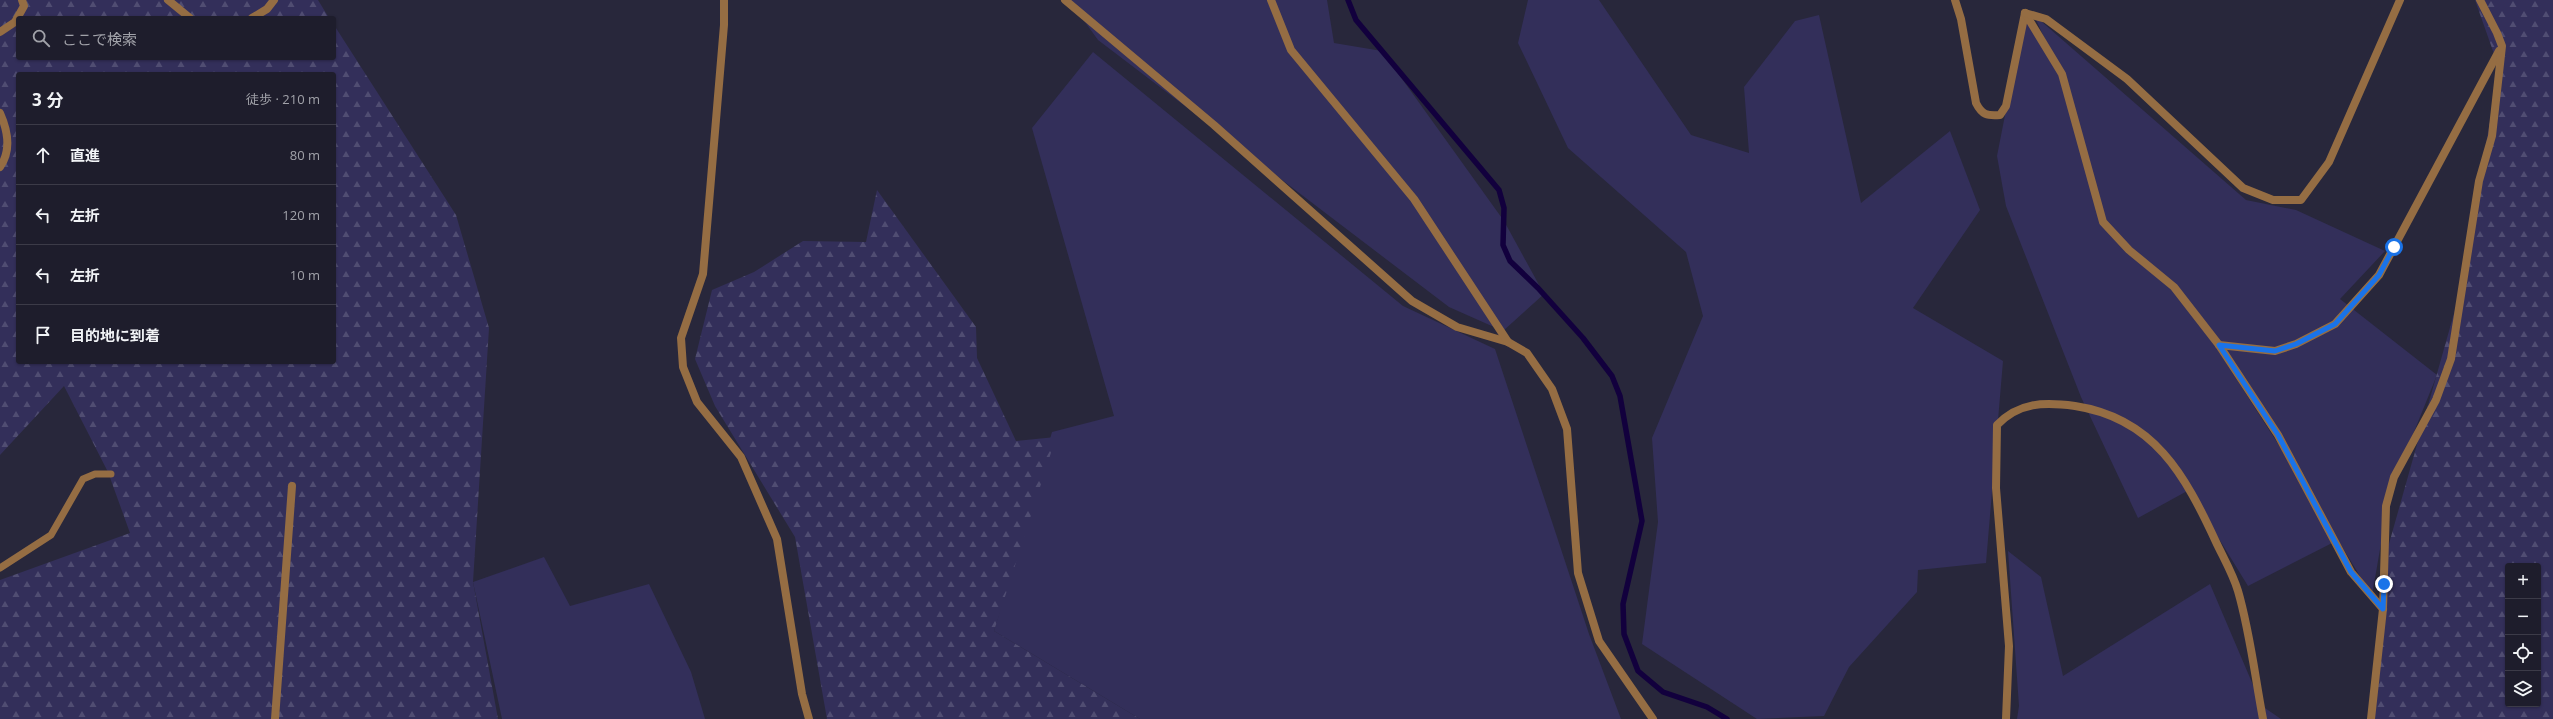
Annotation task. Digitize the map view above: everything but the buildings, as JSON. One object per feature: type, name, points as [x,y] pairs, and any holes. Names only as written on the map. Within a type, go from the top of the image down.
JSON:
[{"type":"street","points":[[18,16],[24,6],[22,0]]},
{"type":"street","points":[[168,0],[188,16]]},
{"type":"street","points":[[255,16],[267,9],[274,0]]},
{"type":"street","points":[[724,0],[724,25],[703,274],[681,338],[683,366],[697,402],[741,457],[777,539],[802,694],[809,719]]},
{"type":"street","points":[[1065,0],[1214,124],[1412,301],[1457,328],[1508,342],[1527,353],[1552,389],[1567,429],[1578,573],[1599,641],[1653,719]]},
{"type":"street","points":[[1271,0],[1292,50],[1414,199],[1508,342]]},
{"type":"street","points":[[1955,0],[1961,19],[1976,103],[1980,112],[1988,116],[2000,115],[2006,106],[2025,13]]},
{"type":"street","points":[[2025,13],[2046,18],[2127,80],[2243,188],[2274,200],[2302,200],[2329,162],[2400,0]]},
{"type":"street","points":[[2371,719],[2383,609],[2386,506],[2394,477],[2436,400],[2451,359],[2479,181],[2492,136],[2502,46],[2480,0]]},
{"type":"street","points":[[2025,13],[2062,74],[2103,222],[2129,250],[2174,287],[2219,345],[2278,435],[2351,572],[2383,609]]},
{"type":"street","points":[[0,32],[16,20]]},
{"type":"street","points":[[2219,345],[2275,351],[2296,344],[2335,324],[2379,275],[2502,46]]},
{"type":"street","points":[[0,113],[8,131],[6,159],[0,167]]},
{"type":"street","points":[[2006,719],[2009,646],[1996,488],[1997,425],[2008,414],[2014,411],[2033,404],[2055,403],[2083,408],[2126,422],[2141,430],[2162,450],[2197,501],[2238,590],[2263,719]]},
{"type":"street","points":[[275,719],[292,486]]},
{"type":"lane","points":[[0,568],[51,535],[83,478],[94,474],[111,474]]},
{"type":"green space","points":[[0,0],[318,0],[328,16],[16,16],[16,60],[336,60],[336,28],[456,215],[489,328],[473,582],[498,719],[0,719],[0,580],[130,533],[108,472],[64,386],[0,455]]},
{"type":"green space","points":[[1069,0],[1327,0],[1334,43],[1382,51],[1504,221],[1544,294],[1503,331],[1449,307],[1098,40]]},
{"type":"green space","points":[[1528,0],[1599,0],[1691,135],[1749,153],[1744,87],[1795,21],[1819,15],[1861,203],[1950,131],[1980,210],[1913,308],[2003,361],[1986,563],[1918,570],[1917,592],[1849,667],[1824,716],[1757,719],[1642,644],[1658,522],[1652,438],[1703,316],[1686,252],[1568,148],[1518,43]]},
{"type":"green space","points":[[2475,0],[2553,0],[2553,719],[2370,719],[2385,558],[2462,285],[2499,68]]},
{"type":"green space","points":[[2025,13],[2046,42],[2034,15],[2246,200],[2296,210],[2385,251],[2340,299],[2437,375],[2390,491],[2372,596],[2338,540],[2248,586],[2189,490],[2138,518],[2081,397],[2006,206],[1997,156]],"holes":[[[2214,344],[2228,359],[2305,486]]]},
{"type":"green space","points":[[1093,52],[1403,306],[1495,349],[1589,634],[1621,719],[1140,719],[994,631],[1052,432],[1114,416],[1032,128]]},
{"type":"green space","points":[[877,190],[976,327],[977,358],[1016,441],[1056,437],[994,631],[1140,719],[827,719],[795,537],[715,406],[695,359],[712,290],[754,272],[803,241],[866,242]]},
{"type":"green space","points":[[2008,551],[2041,577],[2063,676],[2210,584],[2262,706],[2281,719],[2017,719],[2019,706]]},
{"type":"green space","points":[[544,557],[570,606],[649,584],[691,672],[705,719],[502,719],[473,582]]},
{"type":"waterway","points":[[1348,0],[1356,20],[1499,190],[1504,208],[1503,245],[1510,261],[1538,288],[1583,338],[1612,376],[1620,396],[1642,521],[1623,604],[1624,634],[1638,671],[1663,692],[1707,707],[1727,719]]},
{"type":"route","points":[[2384,584],[2383,609],[2351,572],[2278,435],[2219,345],[2275,351],[2296,344],[2335,324],[2379,275],[2394,247]]}]
